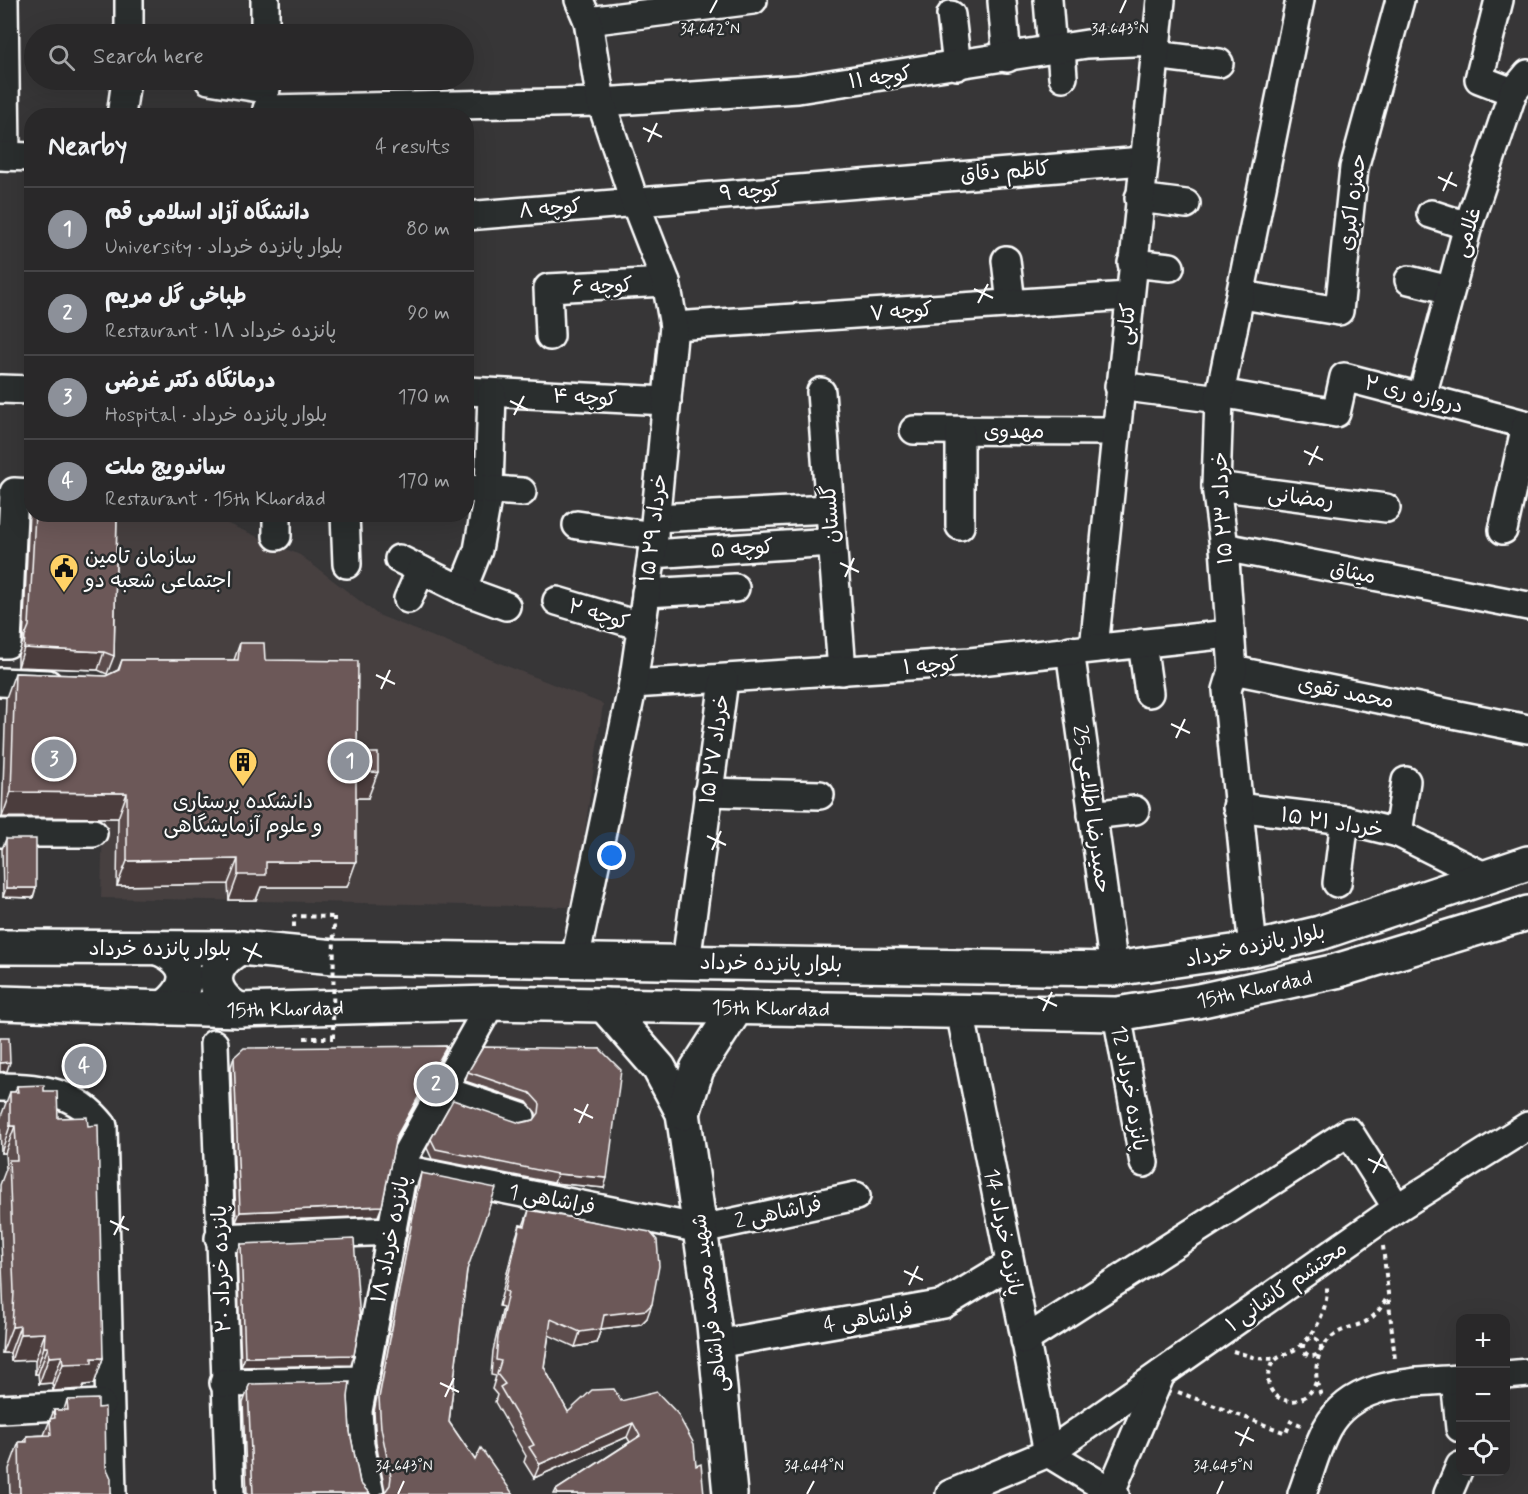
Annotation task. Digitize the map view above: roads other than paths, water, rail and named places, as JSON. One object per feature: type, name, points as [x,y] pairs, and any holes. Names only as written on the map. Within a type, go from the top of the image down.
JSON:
[{"type":"main road","name":"بلوار پانزده خرداد","points":[[0,947],[240,948],[334,957],[1114,969],[1253,949],[1320,933],[1488,878],[1528,862]]},
{"type":"main road","name":"15th Khordad","points":[[0,1003],[239,1010],[491,1003],[1117,1014],[1198,1001],[1336,971],[1528,913]]},
{"type":"main road","points":[[158,948],[173,954],[184,967],[185,983],[178,998],[164,1008]]},
{"type":"main road","points":[[239,1010],[225,1002],[216,987],[216,970],[225,956],[240,948]]},
{"type":"main road","points":[[604,1005],[659,1068],[683,1113]]},
{"type":"main road","points":[[683,1113],[697,1070],[737,1007]]},
{"type":"main road","name":"شهید محمد فراشاهی","points":[[683,1113],[716,1344],[730,1494]]},
{"type":"street","points":[[4,0],[12,157]]},
{"type":"street","points":[[129,0],[129,24]]},
{"type":"street","points":[[265,24],[265,0],[273,0]]},
{"type":"street","points":[[583,11],[753,0]]},
{"type":"street","points":[[1048,0],[1063,76]]},
{"type":"street","name":"کتابی","points":[[1082,649],[1115,431],[1161,0]]},
{"type":"street","name":"۱۵ خرداد ۲۳","points":[[1253,949],[1227,690],[1233,670],[1228,634],[1224,547],[1216,486],[1220,396],[1300,0]]},
{"type":"street","name":"حمزه اکبری","points":[[1242,295],[1339,311],[1354,168],[1400,0]]},
{"type":"street","points":[[1499,0],[1479,79],[1520,83]]},
{"type":"street","points":[[1002,2],[1007,58]]},
{"type":"street","name":"۱۵ خرداد ۲۹","points":[[575,960],[633,684],[654,536],[674,326],[666,282],[634,200],[601,102],[583,11]]},
{"type":"street","points":[[951,15],[957,66]]},
{"type":"street","name":"کوچه ۱۱","points":[[241,90],[267,98],[601,102],[798,89],[1087,44],[1156,48],[1219,63]]},
{"type":"street","name":"غلامی","points":[[1422,396],[1468,226],[1520,83]]},
{"type":"street","points":[[122,108],[125,90]]},
{"type":"street","name":"کاظم دقاق","points":[[867,182],[1143,160]]},
{"type":"street","name":"کوچه ۹","points":[[634,200],[867,182]]},
{"type":"street","points":[[1139,198],[1186,204]]},
{"type":"street","name":"کوچه ۸","points":[[474,215],[634,200]]},
{"type":"street","points":[[1431,214],[1468,226]]},
{"type":"street","points":[[1006,260],[1011,304]]},
{"type":"street","points":[[1132,263],[1170,267]]},
{"type":"street","points":[[1409,280],[1450,290]]},
{"type":"street","name":"کوچه ۶","points":[[550,336],[548,288],[666,282]]},
{"type":"street","name":"کوچه ۷","points":[[674,326],[1128,296]]},
{"type":"street","name":"دروازه ری ۲","points":[[1220,396],[1336,413],[1344,377],[1527,425]]},
{"type":"street","points":[[1119,386],[1220,396]]},
{"type":"street","points":[[0,389],[24,390]]},
{"type":"street","points":[[462,590],[478,550],[479,392]]},
{"type":"street","name":"کوچه ۴","points":[[479,392],[667,401]]},
{"type":"street","name":"گلستان","points":[[821,392],[842,671]]},
{"type":"street","points":[[1503,530],[1527,425]]},
{"type":"street","name":"مهدوی","points":[[914,430],[1115,431]]},
{"type":"street","points":[[960,431],[960,526]]},
{"type":"street","name":"رمضانی","points":[[1216,486],[1386,508]]},
{"type":"street","points":[[478,488],[522,492]]},
{"type":"street","points":[[0,644],[7,644],[14,492],[24,493]]},
{"type":"street","name":"کوچه ۵","points":[[654,536],[830,509]]},
{"type":"street","points":[[345,522],[347,564]]},
{"type":"street","points":[[578,525],[654,536]]},
{"type":"street","name":"کوچه ۵","points":[[654,536],[832,542]]},
{"type":"street","name":"میثاق","points":[[1224,547],[1528,606]]},
{"type":"street","points":[[408,599],[410,564],[462,590],[506,606]]},
{"type":"street","points":[[646,593],[735,588]]},
{"type":"street","name":"کوچه ۲","points":[[557,601],[641,626]]},
{"type":"street","name":"کوچه ۱","points":[[633,684],[724,680],[970,662],[1228,634]]},
{"type":"street","points":[[1142,643],[1149,693]]},
{"type":"street","name":"حمیدرضا اطلاعی-25","points":[[1082,649],[1092,815],[1114,969]]},
{"type":"street","name":"محمد تقوی","points":[[1233,670],[1528,729]]},
{"type":"street","name":"۱۵ خرداد ۲۷","points":[[686,962],[724,680]]},
{"type":"street","points":[[0,682],[76,685]]},
{"type":"street","points":[[1398,833],[1406,781]]},
{"type":"street","points":[[708,792],[820,795]]},
{"type":"street","name":"۱۵ خرداد ۲۱","points":[[1237,807],[1345,820],[1398,833],[1488,878]]},
{"type":"street","points":[[1092,815],[1135,810]]},
{"type":"street","points":[[1337,884],[1345,820]]},
{"type":"street","points":[[0,834],[93,833]]},
{"type":"street","name":"پانزده خرداد ۱۸","points":[[370,1494],[360,1445],[358,1411],[406,1154],[491,1003]]},
{"type":"street","name":"پانزده خرداد 14","points":[[960,1011],[1048,1453]]},
{"type":"street","name":"پانزده خرداد 12","points":[[1117,1014],[1144,1162]]},
{"type":"street","name":"پانزده خرداد ۲۰","points":[[214,1044],[224,1383],[230,1494]]},
{"type":"street","points":[[0,1087],[47,1090],[69,1096],[94,1115],[103,1126],[112,1494]]},
{"type":"street","points":[[442,1090],[521,1117]]},
{"type":"street","name":"محتشم کاشانی ۱","points":[[951,1494],[1048,1453],[1171,1378],[1397,1208],[1528,1126]]},
{"type":"street","points":[[1025,1340],[1348,1132],[1397,1208]]},
{"type":"street","name":"فراشاهی 1","points":[[403,1169],[700,1229]]},
{"type":"street","name":"فراشاهی 2","points":[[700,1229],[856,1196]]},
{"type":"street","points":[[219,1238],[392,1230]]},
{"type":"street","name":"فراشاهی 4","points":[[716,1344],[944,1304],[1010,1264]]},
{"type":"street","points":[[1510,1375],[1528,1373]]},
{"type":"street","points":[[1048,1453],[1112,1493],[1171,1378]]},
{"type":"street","points":[[1302,1494],[1327,1427],[1350,1400],[1374,1389],[1456,1379]]},
{"type":"street","points":[[224,1383],[364,1380]]},
{"type":"street","points":[[0,1409],[110,1404]]},
{"type":"street","points":[[1448,1494],[1456,1476]]},
{"type":"place","name":"سازمان تامین اجتماعی شعبه دو","points":[[64,594]]},
{"type":"place","name":"درمانگاه دکتر غرضی","points":[[54,759]]},
{"type":"place","name":"دانشگاه آزاد اسلامی قم","points":[[350,761]]},
{"type":"place","name":"دانشکده پرستاری و علوم آزمایشگاهی","points":[[243,788]]},
{"type":"place","name":"ساندویچ ملت","points":[[84,1066]]},
{"type":"place","name":"طباخی گل مریم","points":[[436,1084]]}]
